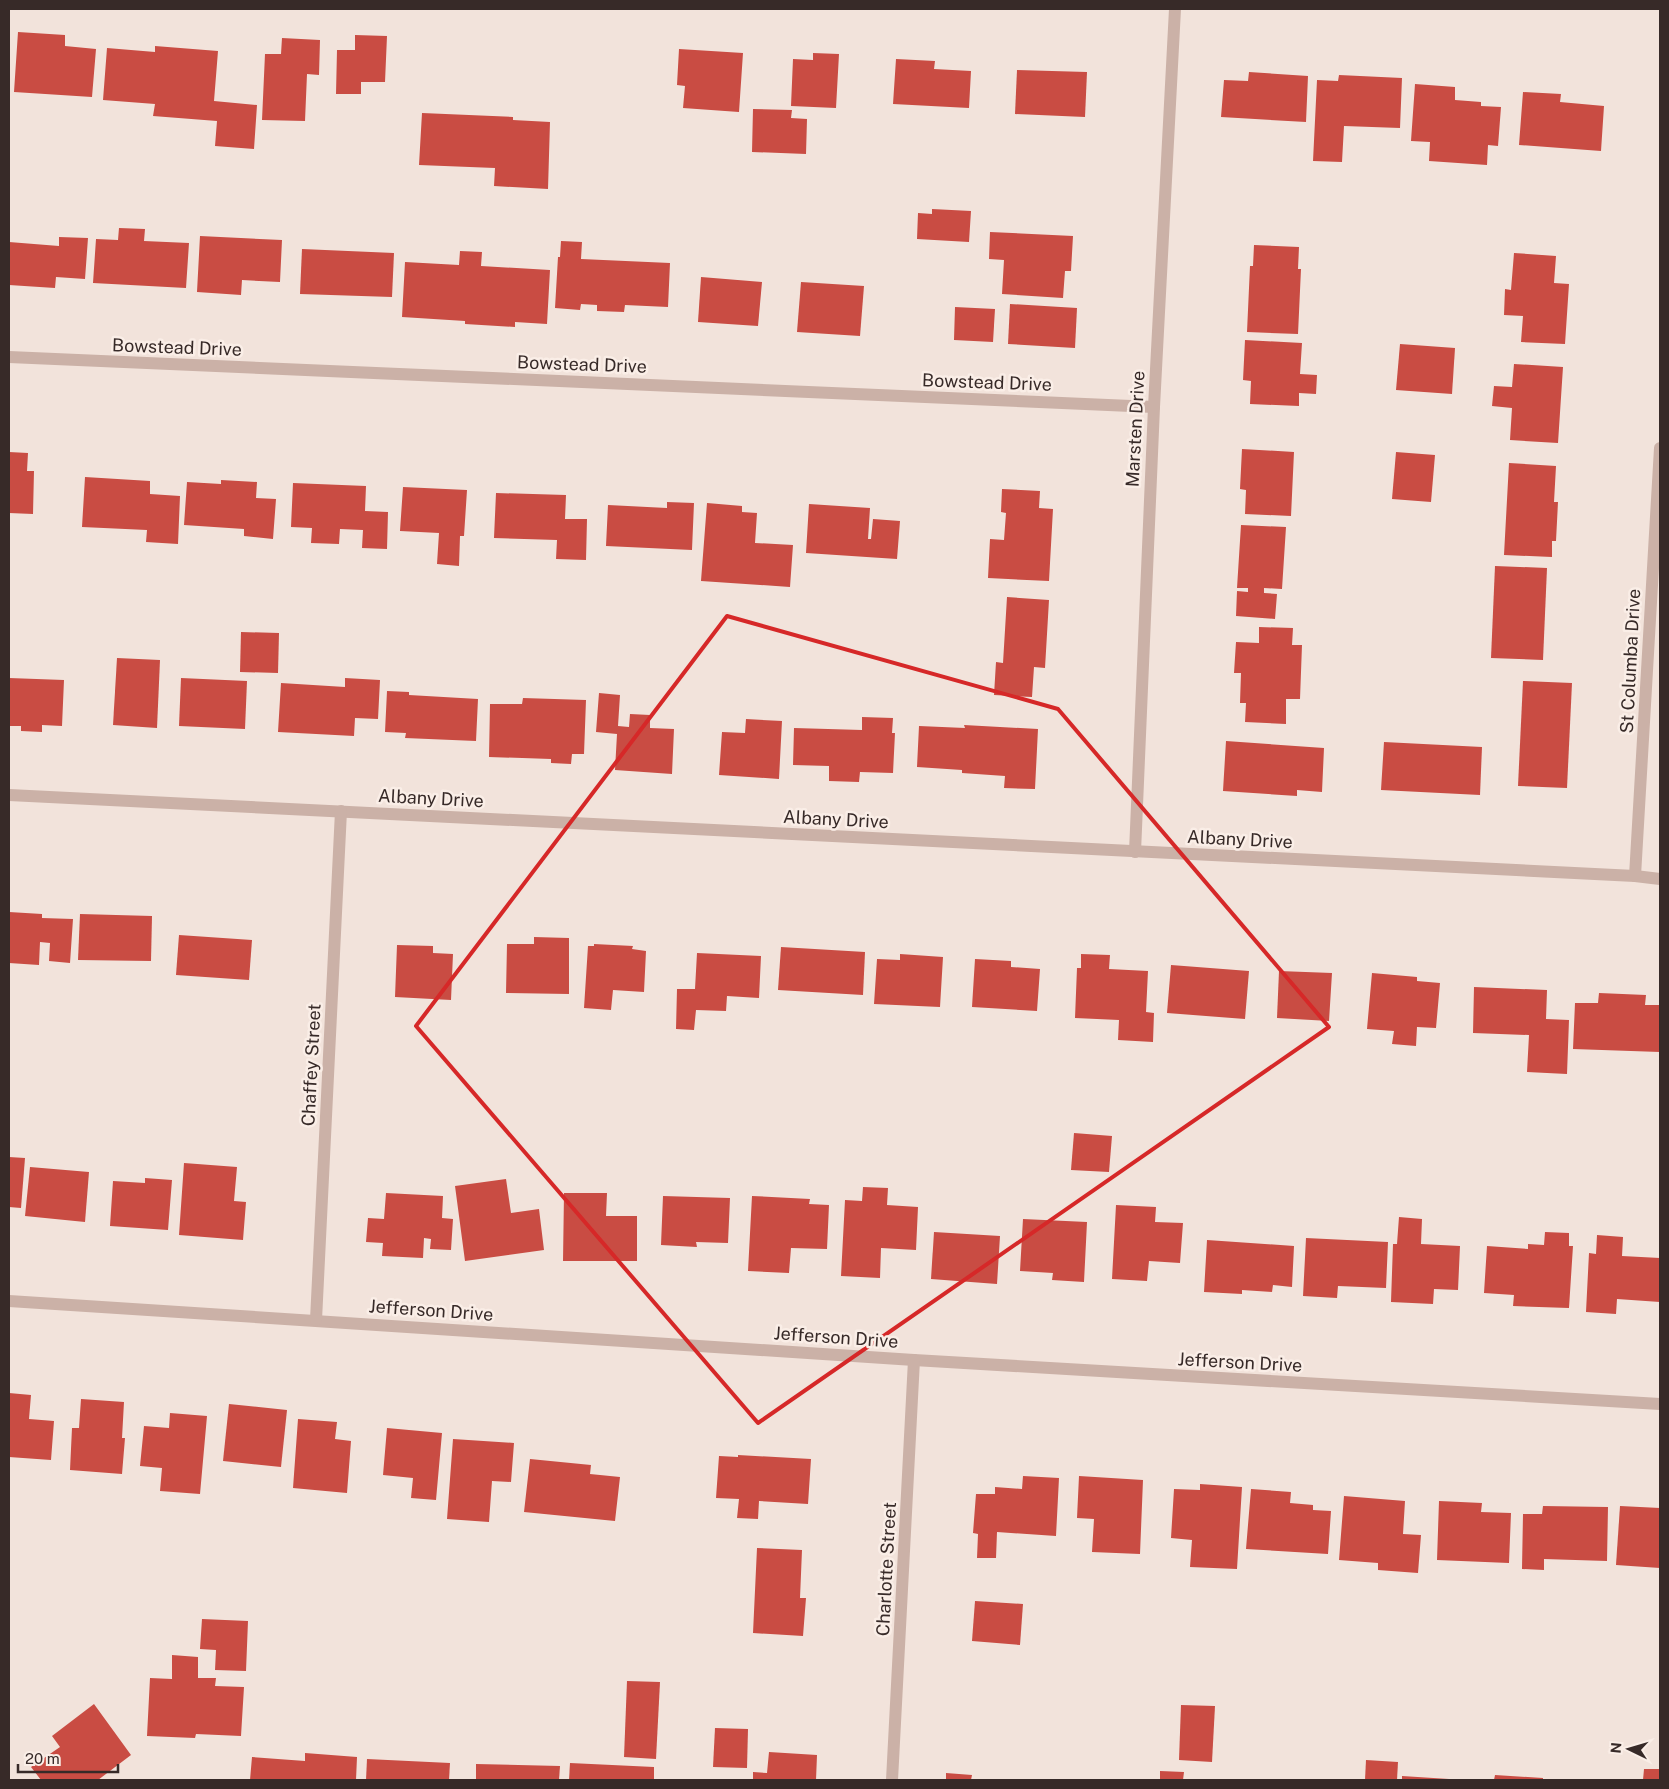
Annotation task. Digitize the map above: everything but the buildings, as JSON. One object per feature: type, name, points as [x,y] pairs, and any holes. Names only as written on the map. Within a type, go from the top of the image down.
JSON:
[{"type":"street","name":"Marsten Drive","points":[[1135,852],[1154,407],[1175,9]]},
{"type":"street","name":"Bowstead Drive","points":[[9,357],[1154,407]]},
{"type":"street","name":"St Columba Drive","points":[[1635,876],[1660,448]]},
{"type":"street","name":"Albany Drive","points":[[9,795],[1635,876],[1660,879]]},
{"type":"street","name":"Chaffey Street","points":[[316,1320],[341,811]]},
{"type":"street","name":"Jefferson Drive","points":[[9,1301],[914,1360],[1660,1404]]},
{"type":"street","name":"Charlotte Street","points":[[892,1780],[914,1360]]},
{"type":"highlighted area","points":[[727,616],[1058,709],[1329,1027],[758,1423],[416,1026]]}]
